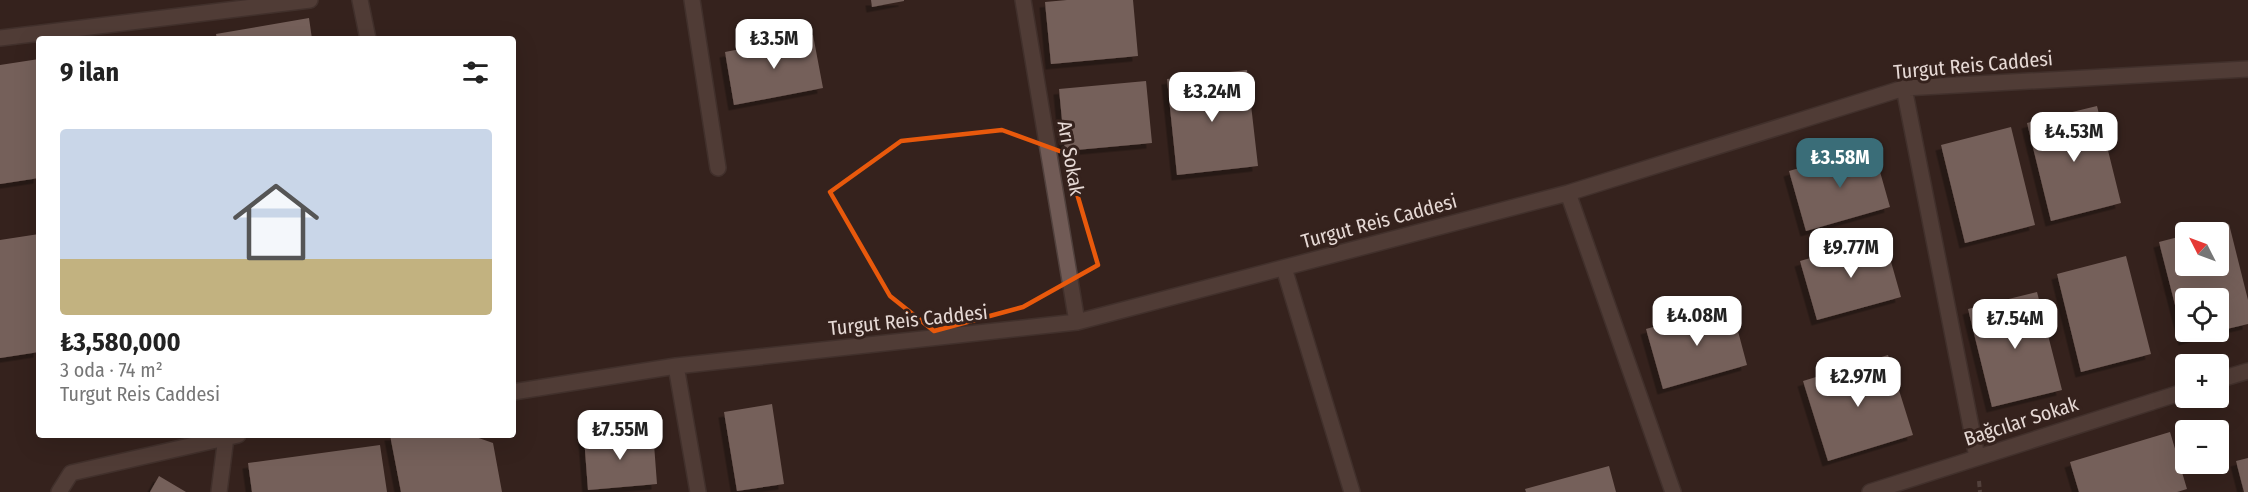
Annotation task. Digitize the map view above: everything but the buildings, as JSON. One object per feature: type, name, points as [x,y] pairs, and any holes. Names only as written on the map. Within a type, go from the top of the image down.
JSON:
[{"type":"street","points":[[0,38],[263,3],[310,0]]},
{"type":"street","points":[[360,0],[367,36]]},
{"type":"street","points":[[692,0],[718,168]]},
{"type":"street","name":"Arı Sokak","points":[[1023,0],[1077,322]]},
{"type":"street","name":"Turgut Reis Caddesi","points":[[516,392],[676,366],[1077,322],[1568,193],[1904,88],[2248,69]]},
{"type":"street","points":[[1904,88],[1977,457]]},
{"type":"street","points":[[1568,193],[1673,492]]},
{"type":"street","points":[[1284,268],[1352,492]]},
{"type":"street","points":[[676,366],[698,492]]},
{"type":"street","points":[[2229,377],[2248,371]]},
{"type":"street","name":"Bağcılar Sokak","points":[[1870,492],[2175,394]]},
{"type":"street","points":[[59,492],[72,472],[223,438]]},
{"type":"street","points":[[219,492],[232,438]]},
{"type":"highlighted area","points":[[1002,130],[1065,153],[1098,265],[1023,307],[934,331],[890,296],[830,192],[901,141]]}]
